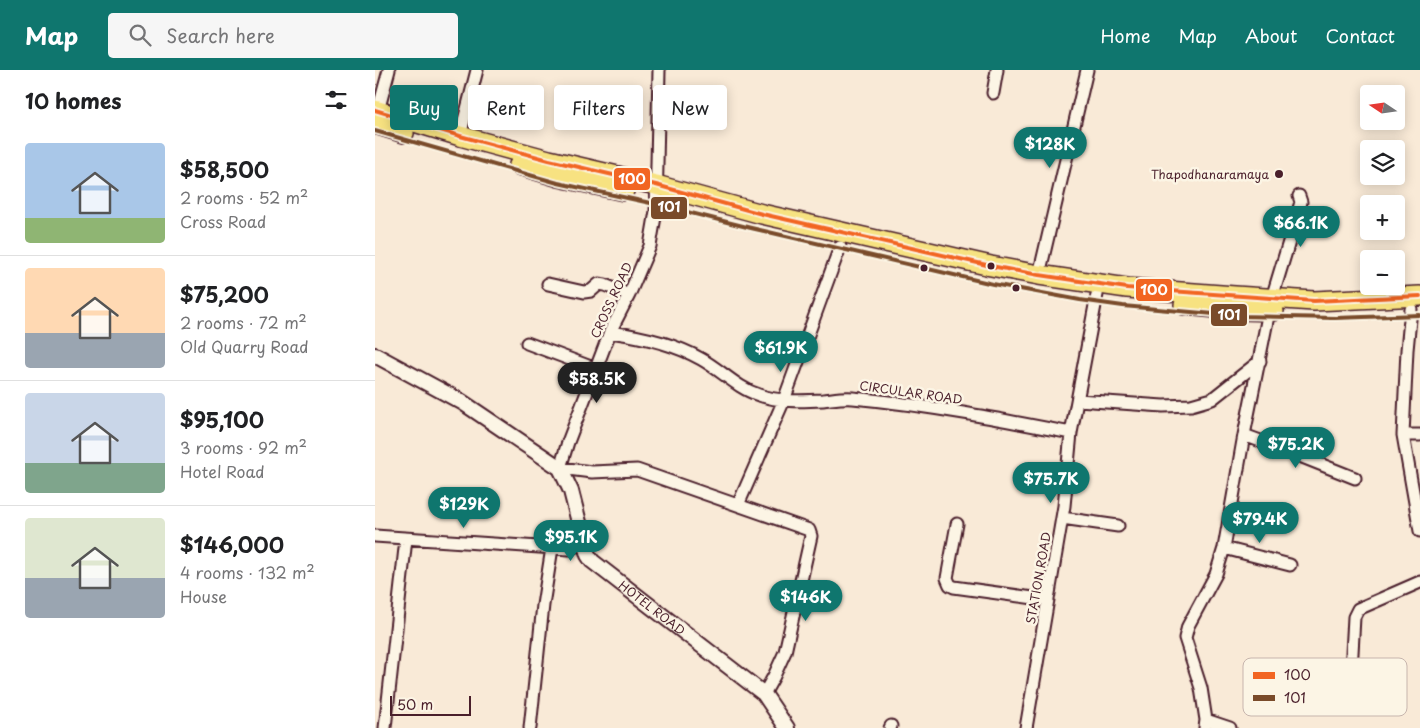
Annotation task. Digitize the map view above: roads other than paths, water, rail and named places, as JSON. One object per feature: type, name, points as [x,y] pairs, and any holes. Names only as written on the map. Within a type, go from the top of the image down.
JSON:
[{"type":"highway","points":[[376,115],[549,160],[656,191],[752,222],[994,278],[1097,290],[1227,309],[1270,305],[1335,312],[1417,305]]},
{"type":"highway","points":[[376,115],[559,177],[656,191],[1039,275],[1097,290]]},
{"type":"street","points":[[376,115],[389,70]]},
{"type":"street","points":[[460,136],[477,70]]},
{"type":"street","name":"CROSS ROAD","points":[[560,468],[610,332],[629,295],[650,246],[656,212],[659,70]]},
{"type":"street","points":[[993,93],[997,70]]},
{"type":"street","points":[[1039,275],[1087,70]]},
{"type":"street","points":[[1230,728],[1205,724],[1201,688],[1185,638],[1187,626],[1216,574],[1224,548],[1270,305],[1301,202],[1299,196]]},
{"type":"street","points":[[737,505],[784,400],[841,247]]},
{"type":"street","points":[[548,284],[584,292],[591,291],[599,284],[605,284],[629,295]]},
{"type":"street","name":"STATION ROAD","points":[[1026,728],[1062,518],[1071,432],[1097,290]]},
{"type":"street","points":[[1417,305],[1407,350],[1403,435],[1420,531]]},
{"type":"street","name":"CIRCULAR ROAD","points":[[610,332],[631,335],[701,358],[744,389],[759,396],[784,400],[810,401],[850,398],[899,403],[1071,432]]},
{"type":"street","points":[[527,343],[596,369]]},
{"type":"street","points":[[375,355],[463,402],[560,468],[592,472],[637,470],[809,530],[811,536],[785,652],[764,694]]},
{"type":"street","points":[[1078,400],[1163,406],[1191,405],[1212,399],[1260,361]]},
{"type":"street","points":[[1244,435],[1355,478]]},
{"type":"street","points":[[1403,435],[1420,435]]},
{"type":"street","name":"HOTEL ROAD","points":[[560,468],[571,491],[584,542],[589,555],[598,567],[764,694],[787,728]]},
{"type":"street","points":[[1062,518],[1118,526]]},
{"type":"street","points":[[957,524],[947,578],[950,584],[954,587],[1048,600]]},
{"type":"street","points":[[375,536],[569,549],[584,542]]},
{"type":"street","points":[[385,728],[407,538]]},
{"type":"street","points":[[531,728],[543,605],[552,548]]},
{"type":"street","points":[[1224,548],[1290,565]]},
{"type":"street","points":[[1352,658],[1354,617],[1358,610],[1420,582]]},
{"type":"place","name":"Thapodhanaramaya","points":[[1279,174]]}]
